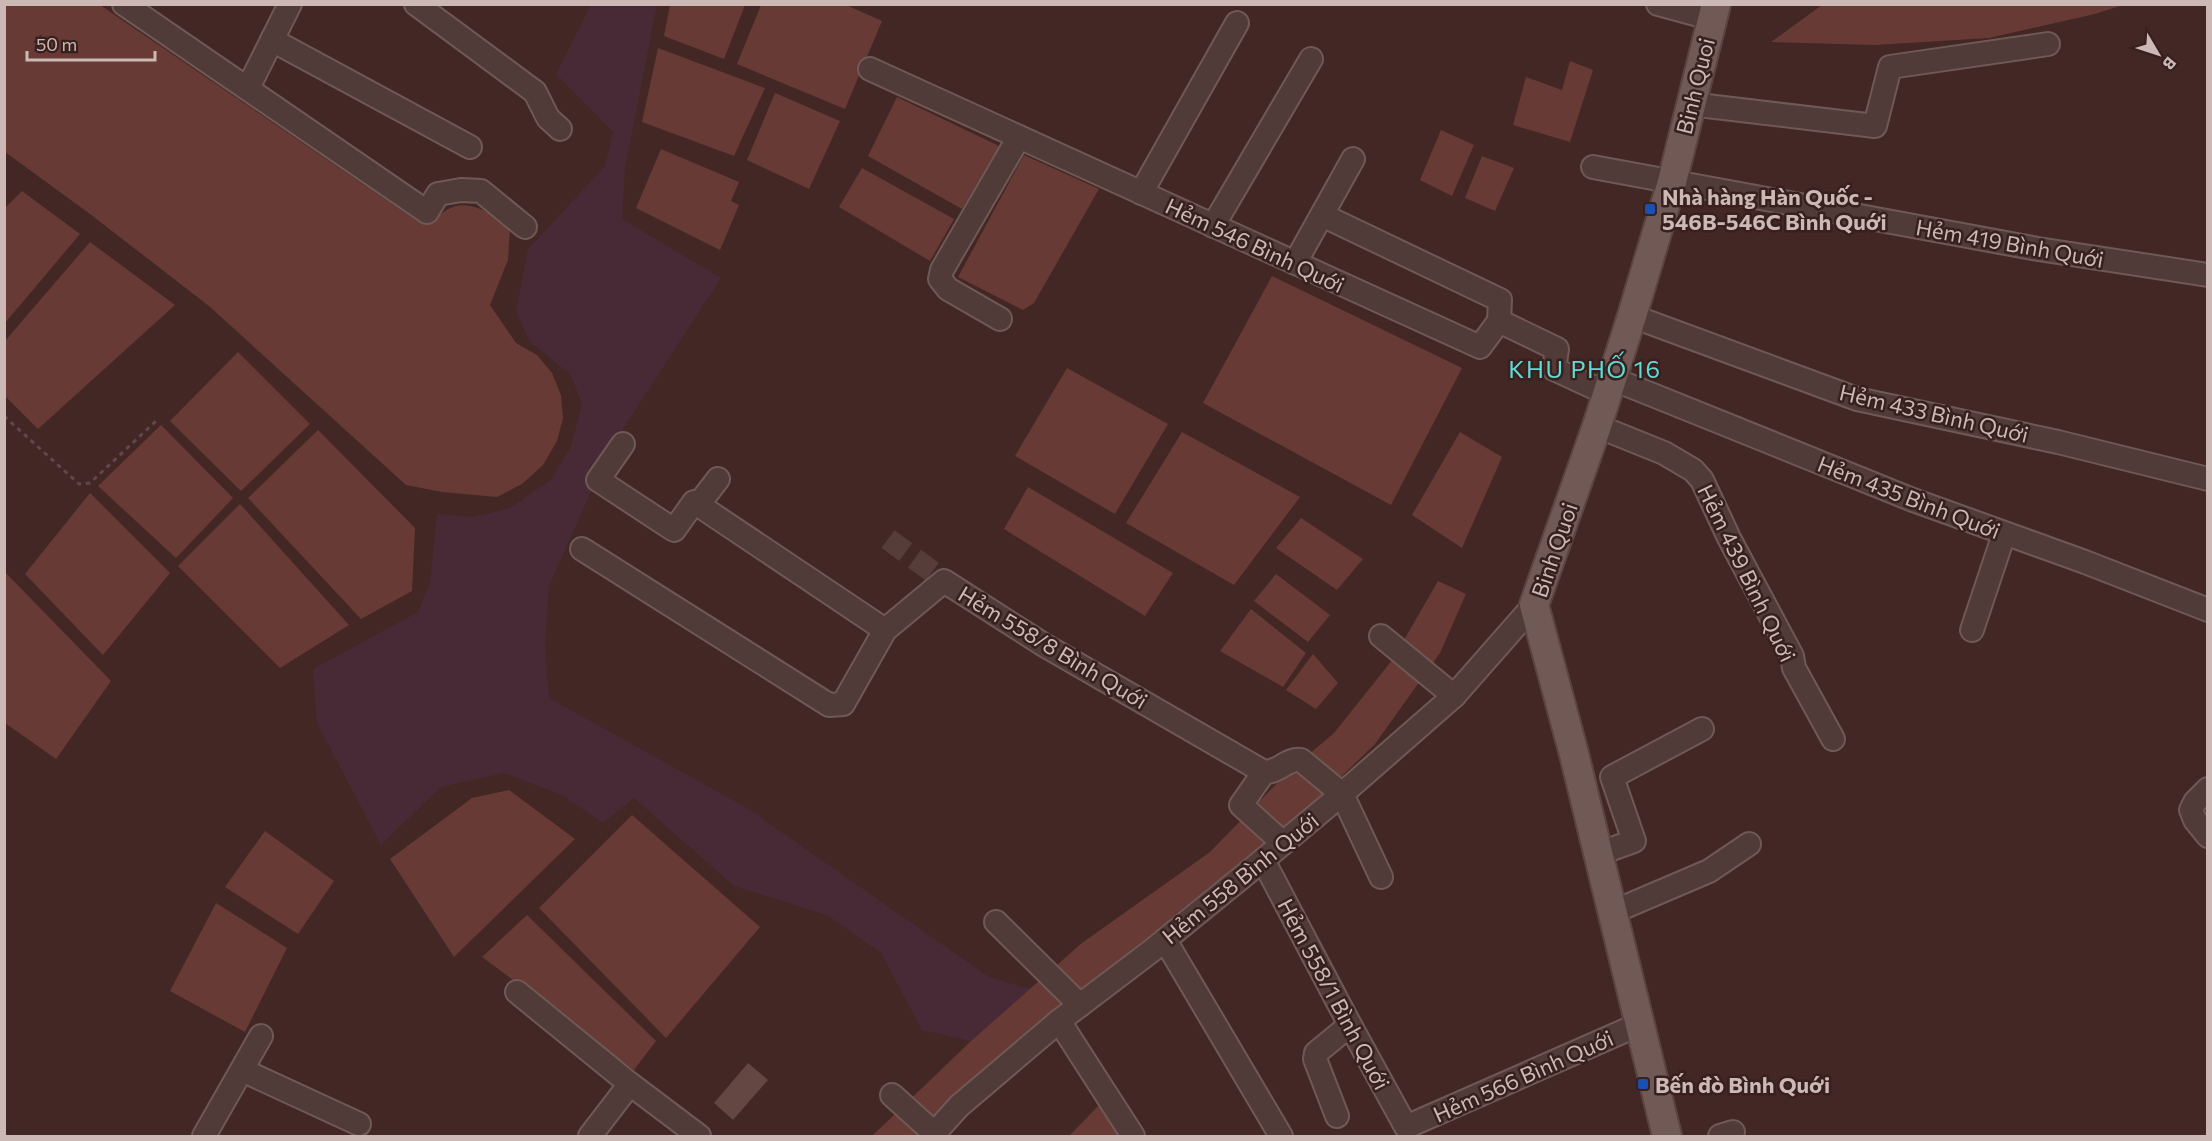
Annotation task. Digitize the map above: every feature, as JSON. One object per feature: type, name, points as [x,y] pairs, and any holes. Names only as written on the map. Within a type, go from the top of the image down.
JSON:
[{"type":"main road","name":"Binh Quoi","points":[[1667,1137],[1613,912],[1534,605],[1597,426],[1632,316],[1664,180],[1690,104],[1714,12]]},
{"type":"street","points":[[124,4],[427,212],[438,194],[461,190],[481,190],[525,226]]},
{"type":"street","points":[[248,88],[290,4]]},
{"type":"street","points":[[416,4],[535,92],[548,118],[560,129]]},
{"type":"street","points":[[1658,4],[1714,12]]},
{"type":"street","points":[[1141,192],[1237,24]]},
{"type":"street","points":[[272,40],[470,147]]},
{"type":"street","points":[[1690,104],[1875,126],[1890,67],[2048,44]]},
{"type":"street","points":[[1213,225],[1311,59]]},
{"type":"street","name":"Hẻm 546 Bình Quới","points":[[870,69],[1480,347],[1499,321]]},
{"type":"street","points":[[1000,319],[948,289],[940,279],[942,270],[1019,137]]},
{"type":"street","points":[[1295,263],[1353,159]]},
{"type":"street","name":"Hẻm 419 Bình Quới","points":[[1593,166],[2038,249],[2208,275]]},
{"type":"street","points":[[1322,215],[1500,300],[1499,321],[1557,349],[1554,369],[1610,386]]},
{"type":"street","name":"Hẻm 433 Bình Quới","points":[[1632,316],[1857,399],[2058,442],[2208,479]]},
{"type":"street","name":"Hẻm 435 Bình Quới","points":[[1610,386],[2004,534],[2085,562],[2208,610]]},
{"type":"street","name":"Hẻm 439 Bình Quới","points":[[1597,426],[1664,453],[1693,470],[1702,480],[1729,538],[1792,657],[1794,668],[1833,739]]},
{"type":"street","points":[[623,444],[598,480],[674,530],[694,502],[885,630]]},
{"type":"street","points":[[698,505],[717,479]]},
{"type":"street","points":[[1972,630],[2004,534]]},
{"type":"street","name":"Hẻm 558/8 Bình Quới","points":[[582,549],[829,705],[843,704],[885,630],[939,577],[985,609],[1044,645],[1264,772]]},
{"type":"street","name":"Hẻm 558 Bình Quới","points":[[934,1135],[959,1106],[1078,1003],[1165,940],[1263,860],[1280,841],[1454,696],[1534,605]]},
{"type":"street","points":[[1387,642],[1454,696]]},
{"type":"street","points":[[1598,854],[1634,841],[1612,777],[1702,729]]},
{"type":"street","points":[[1280,841],[1241,805],[1264,772],[1274,771],[1295,759],[1303,761],[1339,792],[1382,878]]},
{"type":"street","points":[[2208,789],[2195,802],[2191,810],[2195,820],[2208,836]]},
{"type":"street","points":[[1613,912],[1709,871],[1749,844]]},
{"type":"street","name":"Hẻm 558/1 Bình Quới","points":[[1263,860],[1406,1127]]},
{"type":"street","points":[[996,922],[1078,1003]]},
{"type":"street","points":[[1165,940],[1281,1137]]},
{"type":"street","points":[[517,992],[699,1137]]},
{"type":"street","points":[[1059,1021],[1133,1137]]},
{"type":"street","name":"Hẻm 566 Bình Quới","points":[[1406,1127],[1640,1024]]},
{"type":"street","points":[[1337,1116],[1315,1059],[1316,1053],[1350,1025]]},
{"type":"street","points":[[204,1137],[261,1036]]},
{"type":"street","points":[[242,1070],[359,1125]]},
{"type":"street","points":[[590,1137],[630,1084]]},
{"type":"street","points":[[898,1099],[934,1135]]},
{"type":"path","points":[[4,416],[79,484],[90,483],[156,421]]},
{"type":"shaded area","points":[[1823,4],[2123,5],[2095,14],[1989,38],[1875,45],[1771,42]]},
{"type":"shaded area","points":[[5,5],[100,5],[417,221],[429,224],[450,208],[460,205],[476,207],[510,227],[508,260],[490,305],[516,343],[537,355],[552,373],[561,395],[563,418],[557,441],[543,465],[522,484],[497,497],[442,492],[406,485],[209,306],[5,152]]},
{"type":"shaded area","points":[[591,5],[657,5],[625,168],[622,219],[721,278],[610,449],[549,586],[545,647],[549,698],[747,808],[989,977],[1030,989],[971,1041],[922,1030],[881,953],[827,915],[734,886],[634,798],[603,823],[562,795],[504,773],[441,787],[381,845],[317,723],[313,669],[418,612],[430,582],[437,514],[473,517],[510,508],[552,479],[571,446],[582,405],[571,375],[529,341],[516,311],[528,249],[605,166],[613,132],[556,74]]},
{"type":"shaded area","points":[[670,5],[745,5],[724,59],[664,36]]},
{"type":"shaded area","points":[[761,5],[846,5],[882,21],[845,109],[737,64]]},
{"type":"shaded area","points":[[658,48],[765,88],[734,156],[642,122]]},
{"type":"shaded area","points":[[1570,61],[1593,70],[1570,142],[1513,125],[1526,77],[1562,90]]},
{"type":"shaded area","points":[[775,93],[840,121],[809,189],[747,160]]},
{"type":"shaded area","points":[[897,97],[999,146],[962,209],[868,156]]},
{"type":"shaded area","points":[[1441,130],[1474,145],[1452,196],[1420,180]]},
{"type":"shaded area","points":[[661,149],[739,182],[731,201],[739,205],[720,250],[636,208]]},
{"type":"shaded area","points":[[1024,155],[1099,189],[1034,303],[1023,310],[958,277]]},
{"type":"shaded area","points":[[1482,156],[1514,168],[1495,211],[1465,198]]},
{"type":"shaded area","points":[[862,168],[954,219],[930,261],[839,207]]},
{"type":"shaded area","points":[[22,191],[80,234],[5,323],[5,208]]},
{"type":"shaded area","points":[[90,242],[175,305],[38,429],[5,396],[5,341]]},
{"type":"shaded area","points":[[1272,276],[1462,368],[1391,505],[1203,403]]},
{"type":"shaded area","points":[[238,352],[310,424],[241,491],[170,421]]},
{"type":"shaded area","points":[[1067,368],[1168,424],[1115,514],[1015,456]]},
{"type":"shaded area","points":[[161,425],[233,498],[176,558],[98,486]]},
{"type":"shaded area","points":[[318,430],[415,528],[412,591],[361,619],[248,498]]},
{"type":"shaded area","points":[[1182,432],[1300,497],[1234,585],[1126,523]]},
{"type":"shaded area","points":[[1460,432],[1502,457],[1462,548],[1412,515]]},
{"type":"shaded area","points":[[1028,487],[1173,573],[1145,616],[1004,529]]},
{"type":"shaded area","points":[[90,493],[170,573],[103,655],[25,574]]},
{"type":"shaded area","points":[[240,504],[349,625],[280,668],[178,566]]},
{"type":"shaded area","points":[[1301,518],[1363,559],[1337,590],[1276,548]]},
{"type":"shaded area","points":[[4,571],[111,681],[56,759],[5,723]]},
{"type":"shaded area","points":[[1276,574],[1330,615],[1308,642],[1254,601]]},
{"type":"shaded area","points":[[1438,581],[1466,594],[1440,653],[1375,744],[1318,799],[983,1071],[915,1136],[872,1136],[971,1041],[1082,943],[1210,852],[1287,773],[1334,733],[1393,659]]},
{"type":"shaded area","points":[[1251,609],[1306,653],[1283,687],[1220,651]]},
{"type":"shaded area","points":[[1313,654],[1338,683],[1316,709],[1286,690]]},
{"type":"shaded area","points":[[509,790],[575,839],[454,957],[390,859],[472,798]]},
{"type":"shaded area","points":[[632,815],[760,927],[666,1038],[539,908]]},
{"type":"shaded area","points":[[265,831],[334,881],[298,934],[225,887]]},
{"type":"shaded area","points":[[216,903],[287,948],[245,1032],[170,991]]},
{"type":"shaded area","points":[[527,915],[656,1041],[634,1070],[482,957]]},
{"type":"shaded area","points":[[1104,1100],[1128,1136],[1069,1136]]},
{"type":"building","points":[[748,1063],[768,1080],[733,1120],[714,1103]]},
{"type":"tunnel","points":[[888,539],[934,573]]},
{"type":"place","name":"Nhà hàng Hàn Quốc - 546B-546C Bình Quới","points":[[1650,209]]},
{"type":"place","name":"Bến đò Bình Quới","points":[[1643,1084]]},
{"type":"district","name":"KHU PHỐ 16","points":[[1585,368]]}]
